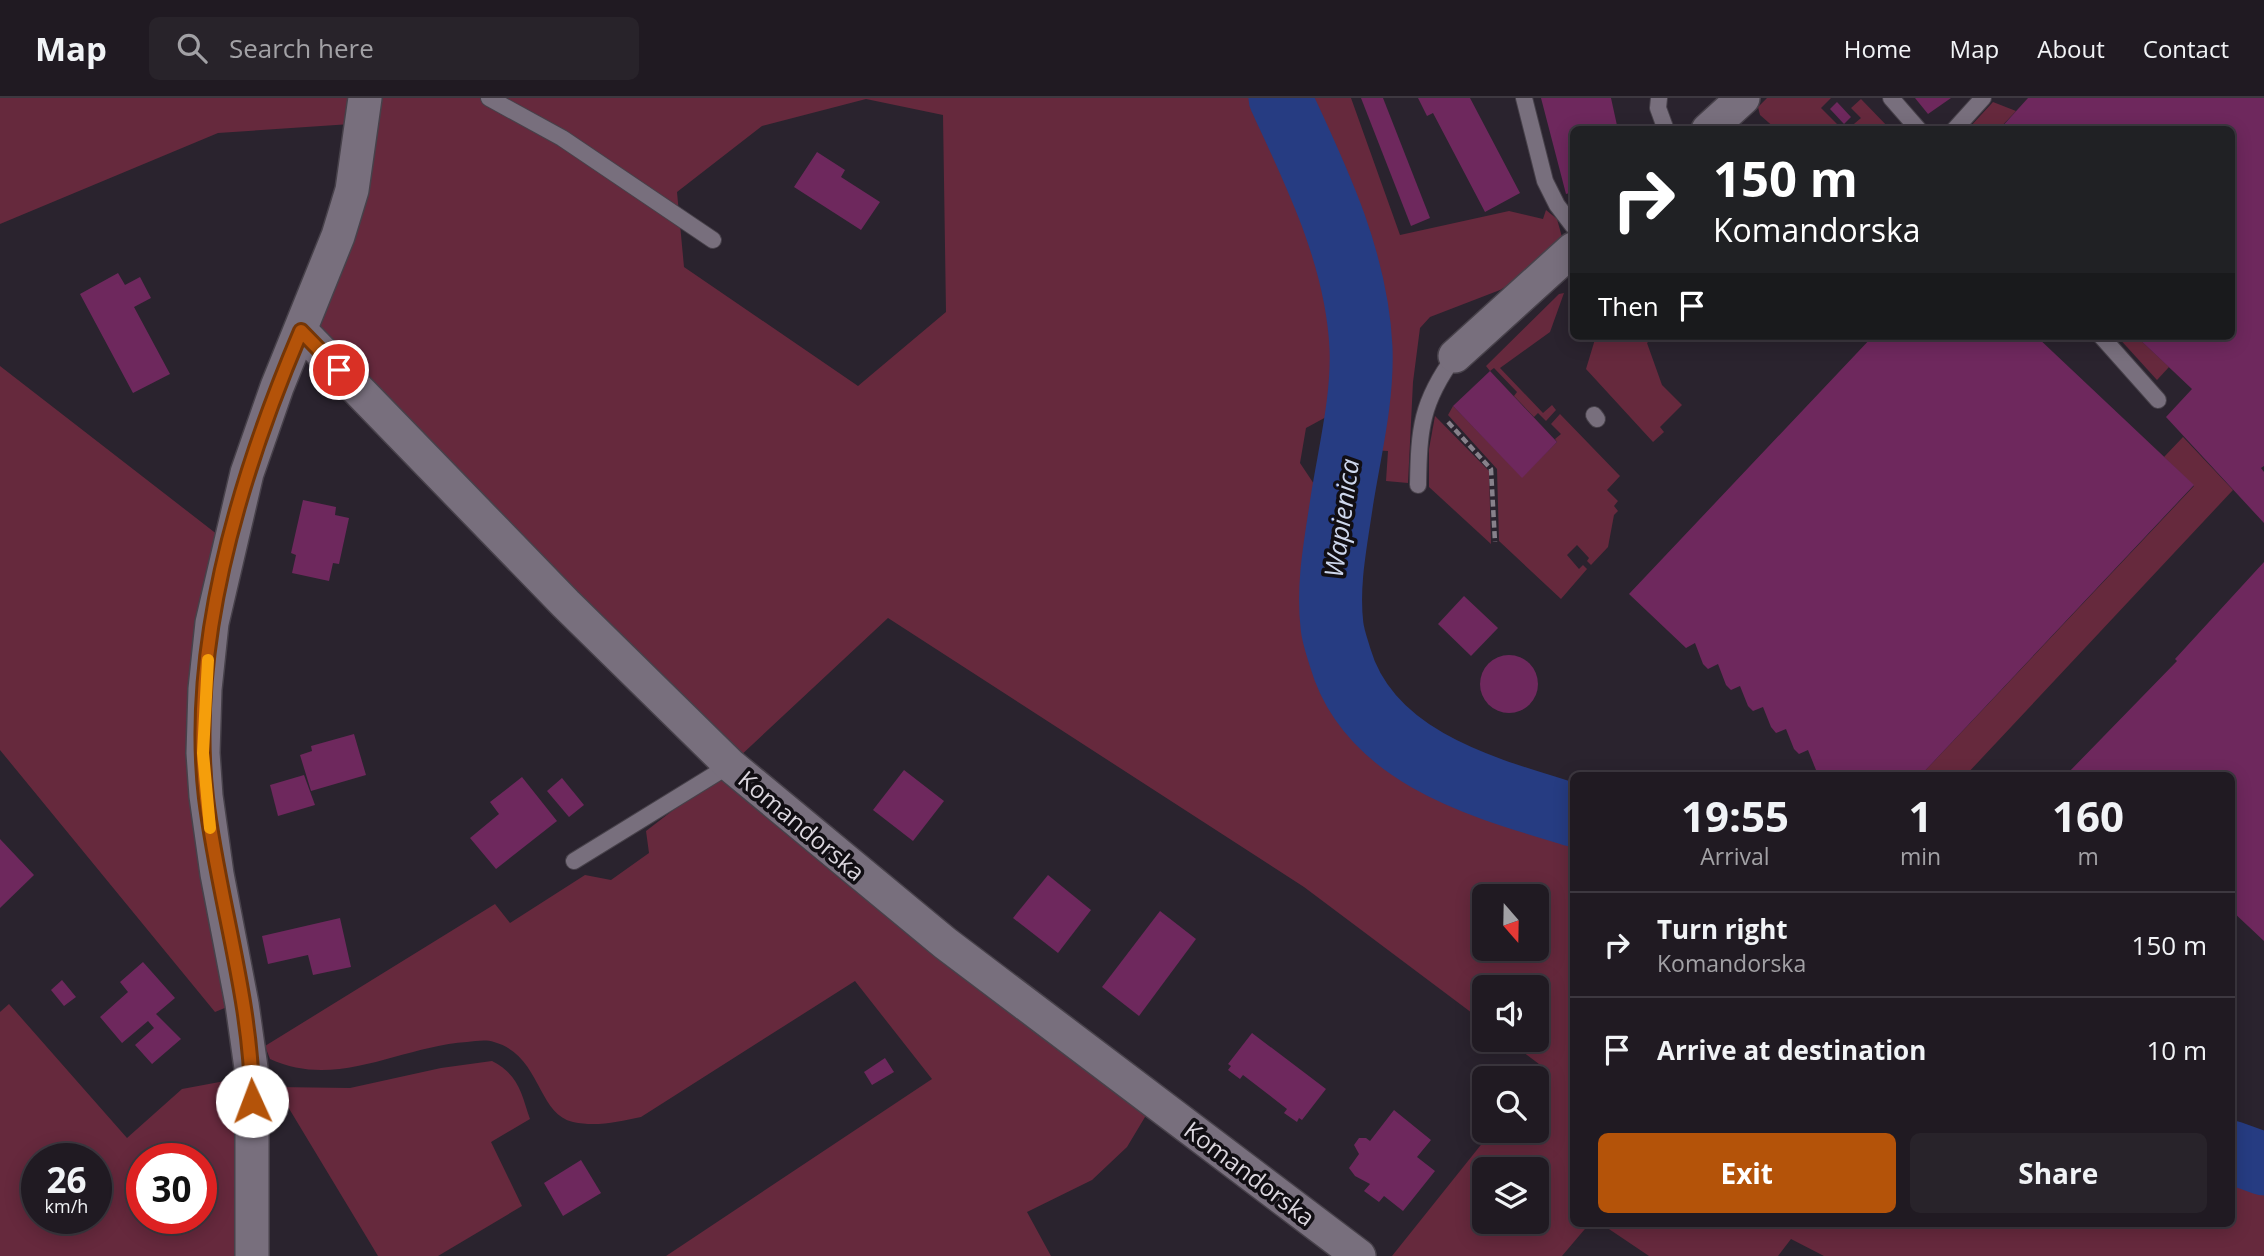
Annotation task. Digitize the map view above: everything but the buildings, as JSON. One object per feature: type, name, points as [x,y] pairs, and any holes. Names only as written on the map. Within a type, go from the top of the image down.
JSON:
[{"type":"street","points":[[252,1256],[252,1075],[243,1004],[217,874],[206,796],[203,753],[205,689],[212,623],[247,473],[276,387],[338,236],[352,190],[365,98]]},
{"type":"street","points":[[1712,126],[1743,98]]},
{"type":"street","points":[[1455,356],[1570,252]]},
{"type":"street","name":"Komandorska","points":[[301,331],[566,604],[730,765],[945,943],[1359,1256]]},
{"type":"lane","points":[[489,98],[562,138],[713,240]]},
{"type":"lane","points":[[1524,98],[1545,181],[1557,205],[1570,222]]},
{"type":"lane","points":[[1660,98],[1658,108],[1665,126]]},
{"type":"lane","points":[[1891,98],[1916,126]]},
{"type":"lane","points":[[1958,126],[1983,98]]},
{"type":"lane","points":[[2105,340],[2158,400]]},
{"type":"lane","points":[[1418,485],[1423,419],[1428,401],[1437,381],[1455,356]]},
{"type":"lane","points":[[574,861],[730,765]]},
{"type":"path","points":[[1428,401],[1491,468],[1496,542]]},
{"type":"shaded area","points":[[0,98],[352,98],[351,124],[218,133],[0,224]]},
{"type":"shaded area","points":[[379,98],[1256,98],[1266,122],[1301,181],[1330,257],[1338,312],[1338,394],[1328,416],[1306,428],[1300,463],[1322,496],[1318,627],[1330,677],[1355,719],[1385,752],[1439,784],[1570,826],[1570,1227],[1587,1227],[1562,1256],[1392,1256],[1482,1143],[1549,1143],[1549,1066],[1542,1066],[1523,1052],[1549,1052],[1549,975],[1472,975],[1472,1013],[1304,887],[888,618],[738,758],[315,328]],"holes":[[[866,99],[943,115],[946,312],[858,386],[684,267],[677,192],[762,126]]]},
{"type":"shaded area","points":[[1297,98],[1351,98],[1400,235],[1509,211],[1543,219],[1546,210],[1557,219],[1562,237],[1528,273],[1500,290],[1430,317],[1420,328],[1413,382],[1408,483],[1386,481],[1388,451],[1371,450],[1381,309],[1373,271]]},
{"type":"shaded area","points":[[1767,98],[1831,98],[1821,108],[1839,126],[1773,126],[1760,115],[1758,107]]},
{"type":"shaded area","points":[[1861,99],[1887,126],[1852,126],[1861,118],[1851,108]]},
{"type":"shaded area","points":[[1993,102],[2016,111],[2002,126],[1971,126]]},
{"type":"shaded area","points":[[1564,293],[1550,332],[1500,368],[1543,413],[1552,405],[1556,410],[1546,421],[1538,413],[1534,417],[1514,396],[1517,392],[1494,368],[1490,371],[1486,366],[1559,294]]},
{"type":"shaded area","points":[[1595,340],[1650,340],[1647,343],[1662,385],[1682,405],[1660,427],[1664,432],[1653,442],[1586,369]]},
{"type":"shaded area","points":[[2121,340],[2140,340],[2169,367],[2157,380]]},
{"type":"shaded area","points":[[0,366],[218,535],[201,622],[232,1005],[215,1012],[0,750]]},
{"type":"shaded area","points":[[1453,406],[1522,477],[1557,442],[1555,439],[1561,434],[1551,424],[1560,414],[1620,476],[1607,490],[1618,501],[1614,506],[1618,511],[1614,515],[1608,547],[1591,565],[1587,561],[1589,558],[1577,545],[1567,555],[1579,569],[1583,565],[1587,569],[1561,599],[1499,541],[1497,469],[1448,415]]},
{"type":"shaded area","points":[[1435,416],[1489,471],[1491,544],[1429,487],[1429,449]]},
{"type":"shaded area","points":[[2183,437],[2233,490],[1969,772],[1924,772],[2194,486],[2164,457]]},
{"type":"shaded area","points":[[729,780],[1148,1112],[1127,1147],[1092,1180],[1027,1212],[1051,1256],[666,1256],[932,1079],[855,981],[641,1117],[607,1123],[573,1122],[561,1117],[552,1108],[521,1059],[509,1049],[491,1041],[442,1045],[369,1064],[320,1070],[295,1067],[270,1059],[265,1046],[495,904],[510,923],[585,875],[611,880],[649,853],[646,831],[711,781]]},
{"type":"shaded area","points":[[9,1004],[127,1138],[182,1089],[241,1078],[241,1256],[0,1256],[0,1012]]},
{"type":"shaded area","points":[[492,1061],[514,1079],[530,1119],[491,1142],[522,1206],[438,1256],[378,1256],[276,1087],[350,1088],[441,1068]]},
{"type":"shaded area","points":[[2235,1163],[2264,1174],[2264,1256],[1824,1256],[1791,1239],[1778,1256],[1649,1256],[1606,1227],[2235,1227]]},
{"type":"waterway","name":"Wapienica","points":[[1280,98],[1333,219],[1352,282],[1358,315],[1360,386],[1331,578],[1332,626],[1340,657],[1355,692],[1376,720],[1403,744],[1434,764],[1468,780],[1570,814]]},
{"type":"waterway","name":"Wapienica","points":[[2235,1153],[2264,1164]]},
{"type":"slow traffic","points":[[208,660],[203,753],[210,828]]},
{"type":"route","points":[[252,1101],[252,1075],[243,1004],[217,874],[206,796],[203,753],[205,689],[212,623],[247,473],[276,387],[301,331],[339,370]]}]
